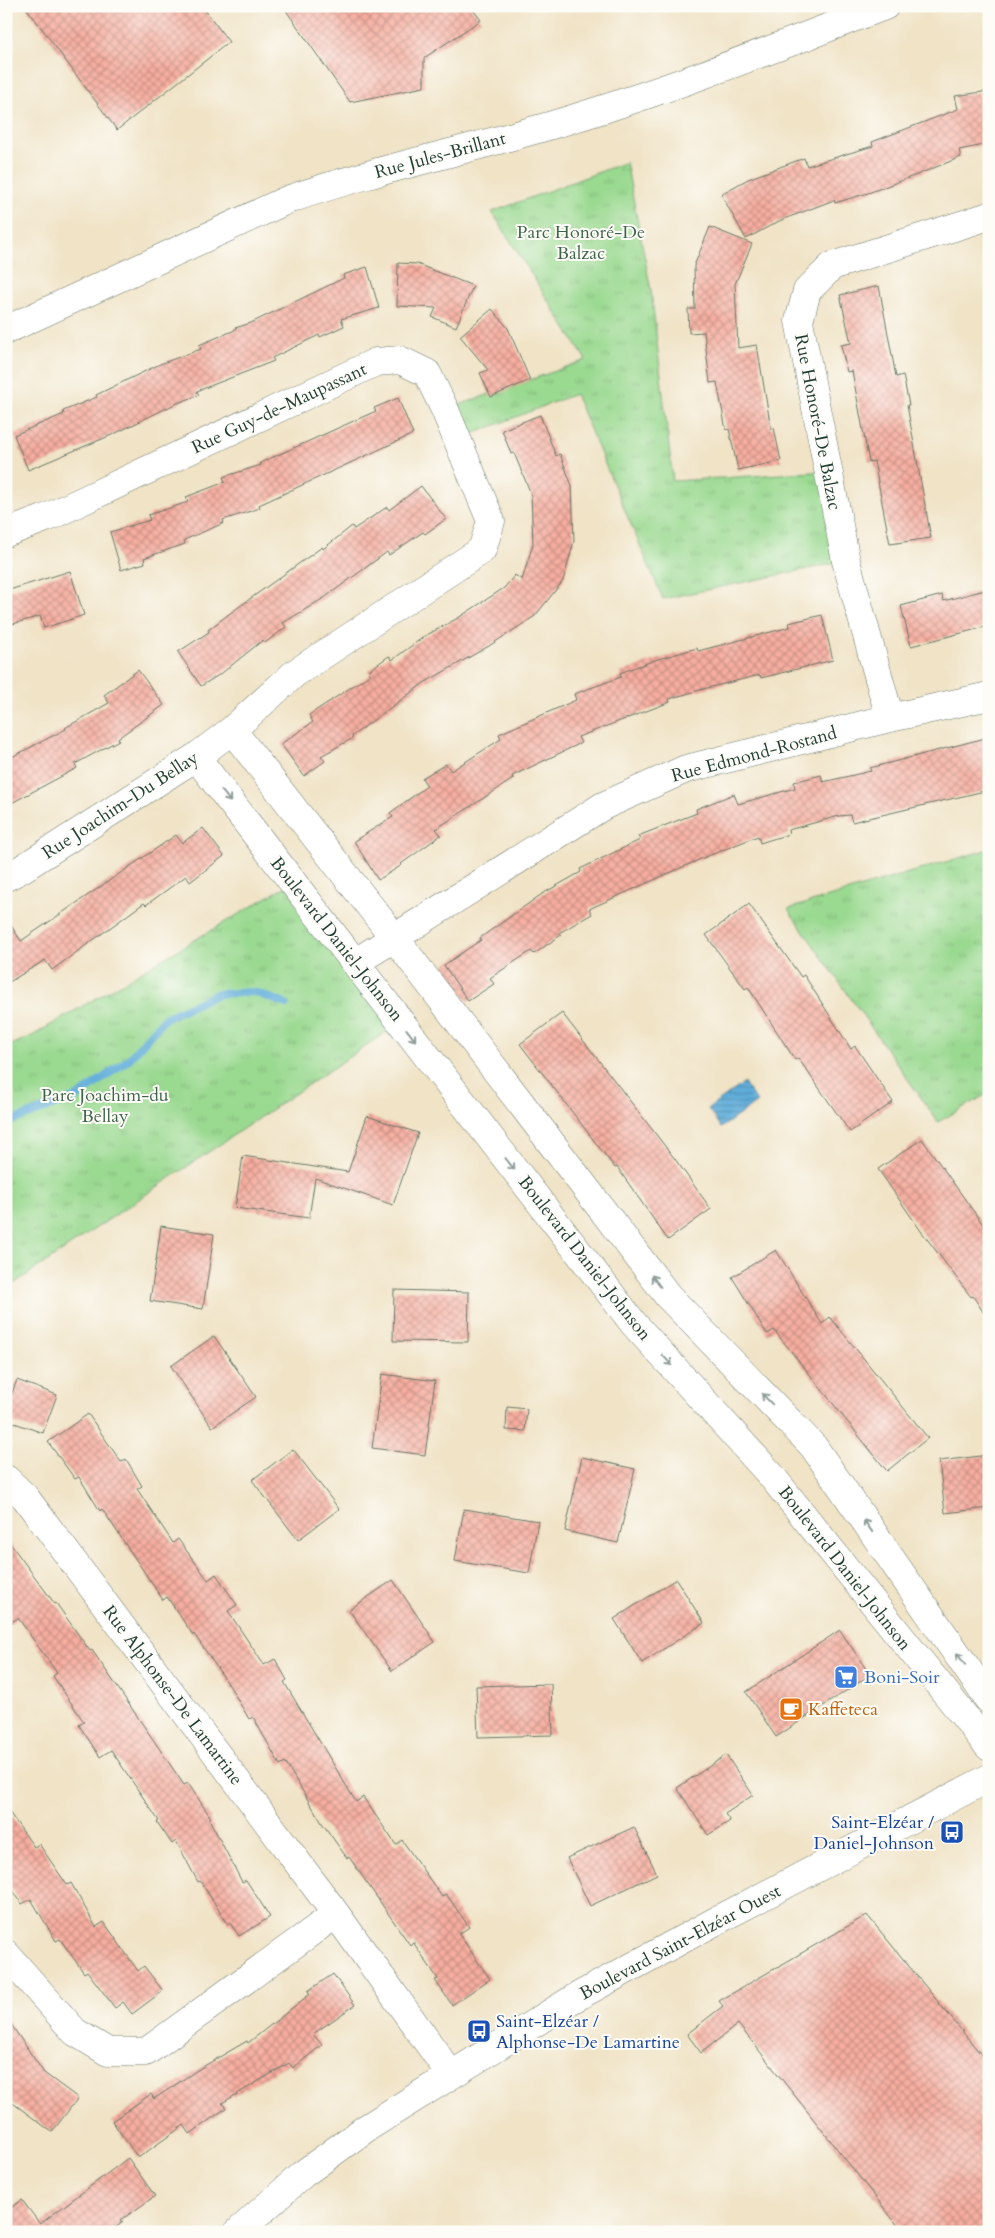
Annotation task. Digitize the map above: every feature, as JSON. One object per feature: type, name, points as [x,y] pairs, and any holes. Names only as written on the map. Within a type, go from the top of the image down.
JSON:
[{"type":"street","name":"Rue Jules-Brillant","points":[[6,330],[288,200],[334,184],[532,131],[637,98],[885,6]]},
{"type":"street","name":"Rue Honoré-De Balzac","points":[[890,718],[842,540],[799,321],[807,291],[832,266],[989,216]]},
{"type":"street","name":"Rue Guy-de-Maupassant","points":[[6,533],[46,518],[376,362],[400,360],[427,373],[445,410],[491,521],[482,550],[294,674],[232,730]]},
{"type":"street","name":"Rue Edmond-Rostand","points":[[356,962],[394,936],[603,806],[686,769],[890,718],[989,696]]},
{"type":"street","name":"Rue Joachim-Du Bellay","points":[[6,877],[196,757],[232,730]]},
{"type":"street","points":[[232,730],[394,936],[668,1296],[813,1446],[989,1700]]},
{"type":"street","name":"Boulevard Daniel-Johnson","points":[[196,757],[634,1324],[770,1474],[989,1747]]},
{"type":"street","name":"Rue Alphonse-De Lamartine","points":[[6,1479],[25,1497],[336,1914],[451,2075]]},
{"type":"street","name":"Boulevard Saint-Elzéar Ouest","points":[[238,2232],[283,2191],[340,2147],[451,2075],[573,2000],[626,1969],[989,1778]]},
{"type":"street","points":[[6,1954],[75,2032],[108,2052],[146,2052],[336,1914]]},
{"type":"green space","name":"Parc Honoré-De Balzac","points":[[626,162],[651,290],[673,481],[828,471],[846,561],[663,599],[575,394],[457,440],[445,410],[586,360],[492,212]]},
{"type":"green space","points":[[989,849],[989,1093],[938,1122],[788,909]]},
{"type":"green space","name":"Parc Joachim-du Bellay","points":[[293,882],[401,1022],[6,1289],[6,1047],[32,1036]]},
{"type":"water","points":[[744,1083],[757,1102],[721,1128],[708,1109]]},
{"type":"building","points":[[25,6],[202,6],[229,42],[117,130]]},
{"type":"building","points":[[283,6],[470,6],[481,20],[424,58],[424,87],[350,102]]},
{"type":"building","points":[[989,91],[989,144],[959,150],[961,157],[919,174],[868,193],[835,203],[834,200],[779,221],[746,239],[721,194],[748,179],[804,158],[807,166],[873,146],[872,142],[958,109],[955,96]]},
{"type":"building","points":[[710,227],[752,244],[735,284],[738,348],[757,345],[771,429],[774,428],[781,461],[738,470],[729,429],[726,430],[717,382],[710,383],[704,332],[689,333],[688,309],[695,309],[694,266]]},
{"type":"building","points":[[398,263],[417,264],[473,286],[456,327],[432,317],[436,308],[397,306]]},
{"type":"building","points":[[367,267],[379,308],[341,319],[344,326],[320,337],[319,335],[272,358],[274,361],[197,391],[199,395],[175,404],[114,434],[28,470],[14,435],[64,414],[63,411],[97,397],[96,395],[160,364],[201,349],[199,345],[235,330],[235,328],[251,323],[344,278],[343,275]]},
{"type":"building","points":[[879,286],[896,377],[903,375],[931,538],[890,544],[874,461],[869,462],[852,371],[847,372],[841,345],[851,343],[840,295]]},
{"type":"building","points":[[492,309],[508,328],[530,380],[491,397],[480,373],[488,370],[460,336]]},
{"type":"building","points":[[398,398],[413,434],[259,505],[260,508],[223,520],[224,523],[184,540],[185,544],[144,558],[145,563],[121,570],[110,532],[150,520],[148,515],[188,502],[186,497],[225,482],[223,477],[261,465],[260,463],[376,411],[374,408]]},
{"type":"building","points":[[540,415],[556,456],[560,454],[572,486],[574,541],[563,581],[535,616],[489,646],[424,683],[352,736],[353,738],[321,756],[325,761],[304,776],[281,744],[313,722],[309,715],[371,674],[368,671],[389,656],[392,660],[425,636],[458,618],[504,588],[515,575],[522,580],[533,544],[531,494],[514,453],[511,454],[502,430]]},
{"type":"building","points":[[421,486],[446,519],[389,555],[387,552],[324,598],[283,623],[286,627],[265,643],[263,640],[222,673],[201,686],[178,652],[209,632],[208,630],[229,614],[322,547],[323,549],[352,526],[354,529],[387,507],[389,510]]},
{"type":"building","points":[[70,571],[84,615],[44,628],[40,616],[6,626],[6,591]]},
{"type":"building","points":[[989,589],[989,626],[911,646],[901,606],[942,595],[943,601]]},
{"type":"building","points":[[822,615],[833,660],[761,678],[760,675],[669,699],[670,702],[578,737],[581,743],[512,776],[513,779],[436,829],[441,835],[402,865],[378,880],[354,841],[393,817],[390,813],[427,786],[422,778],[446,764],[451,771],[501,739],[499,734],[576,700],[574,694],[621,677],[620,673],[655,660],[697,648],[698,651],[790,627],[789,623]]},
{"type":"building","points":[[138,670],[164,705],[118,738],[119,740],[75,764],[77,768],[6,806],[6,760],[66,729],[109,703],[104,695]]},
{"type":"building","points":[[989,737],[989,790],[852,822],[850,815],[839,816],[788,830],[789,834],[760,843],[758,836],[703,858],[589,909],[592,914],[559,933],[561,935],[534,954],[531,951],[490,978],[494,984],[468,1001],[444,965],[542,894],[581,872],[580,869],[640,840],[638,836],[697,813],[696,809],[734,794],[738,804],[795,788],[794,782],[821,775],[823,782],[871,771],[870,768]]},
{"type":"building","points":[[203,828],[224,856],[190,882],[186,876],[146,905],[144,903],[52,970],[45,960],[6,984],[6,918],[21,941],[176,835],[182,843]]},
{"type":"building","points":[[749,904],[801,977],[804,975],[851,1049],[855,1046],[893,1102],[850,1132],[798,1058],[795,1060],[748,987],[745,989],[706,935]]},
{"type":"building","points":[[562,1013],[675,1159],[711,1209],[668,1240],[617,1167],[615,1168],[520,1044]]},
{"type":"building","points":[[367,1116],[418,1133],[393,1205],[315,1178],[309,1218],[235,1208],[243,1156],[348,1172]]},
{"type":"building","points":[[922,1139],[989,1233],[989,1321],[973,1296],[971,1297],[921,1231],[878,1169]]},
{"type":"building","points":[[161,1226],[214,1234],[203,1309],[150,1301]]},
{"type":"building","points":[[776,1250],[822,1324],[830,1317],[928,1438],[887,1471],[774,1330],[767,1334],[732,1277]]},
{"type":"building","points":[[394,1290],[469,1292],[468,1342],[393,1341]]},
{"type":"building","points":[[214,1336],[256,1397],[212,1427],[171,1366]]},
{"type":"building","points":[[382,1374],[435,1381],[425,1455],[372,1448]]},
{"type":"building","points":[[17,1380],[57,1395],[43,1433],[6,1420],[6,1408]]},
{"type":"building","points":[[507,1407],[527,1409],[525,1431],[506,1430]]},
{"type":"building","points":[[88,1414],[121,1462],[126,1459],[142,1486],[137,1489],[173,1543],[178,1539],[208,1580],[216,1574],[237,1605],[228,1611],[264,1665],[275,1659],[287,1680],[284,1682],[356,1802],[363,1797],[396,1845],[402,1840],[442,1897],[446,1894],[469,1927],[459,1934],[490,1979],[452,2005],[435,1980],[438,1979],[413,1942],[410,1945],[349,1857],[347,1858],[322,1823],[285,1762],[280,1765],[253,1717],[249,1719],[229,1685],[194,1634],[167,1597],[163,1600],[102,1509],[100,1511],[79,1477],[75,1479],[48,1442]]},
{"type":"building","points":[[293,1449],[339,1509],[298,1540],[252,1480]]},
{"type":"building","points":[[989,1455],[989,1508],[945,1513],[939,1461]]},
{"type":"building","points":[[582,1457],[635,1469],[618,1543],[565,1531]]},
{"type":"building","points":[[464,1509],[538,1521],[529,1573],[455,1561]]},
{"type":"building","points":[[6,1538],[90,1651],[92,1650],[184,1785],[188,1783],[211,1818],[209,1819],[242,1882],[246,1880],[270,1917],[239,1936],[230,1923],[228,1924],[200,1881],[198,1882],[176,1841],[172,1844],[157,1822],[159,1821],[111,1750],[100,1757],[79,1725],[84,1722],[53,1676],[57,1673],[18,1618],[6,1626]]},
{"type":"building","points":[[676,1579],[704,1623],[642,1663],[614,1619]]},
{"type":"building","points":[[393,1580],[435,1642],[392,1671],[349,1610]]},
{"type":"building","points":[[840,1630],[870,1675],[776,1737],[746,1692]]},
{"type":"building","points":[[551,1684],[553,1735],[478,1737],[476,1686]]},
{"type":"building","points":[[726,1755],[753,1795],[725,1814],[730,1821],[708,1835],[677,1788]]},
{"type":"building","points":[[6,1808],[34,1847],[39,1844],[67,1885],[71,1883],[96,1927],[104,1922],[138,1971],[144,1966],[163,1991],[132,2014],[123,2002],[115,2008],[87,1971],[84,1973],[60,1939],[56,1941],[31,1899],[22,1904],[6,1880]]},
{"type":"building","points":[[634,1827],[657,1874],[590,1906],[567,1858]]},
{"type":"building","points":[[867,1915],[989,2064],[989,2225],[980,2232],[903,2232],[738,2024],[701,2053],[687,2034],[723,2006],[719,2001]]},
{"type":"building","points":[[333,1974],[355,2005],[313,2034],[322,2045],[293,2068],[289,2063],[222,2103],[226,2108],[190,2134],[184,2125],[138,2158],[112,2121],[151,2094],[154,2099],[199,2069],[247,2041],[248,2043],[310,1994],[308,1991]]},
{"type":"building","points":[[6,2017],[44,2073],[78,2098],[52,2132],[6,2098]]},
{"type":"building","points":[[128,2158],[155,2196],[121,2220],[123,2222],[110,2232],[6,2232],[6,2211],[22,2200],[40,2224]]},
{"type":"waterway","points":[[6,1123],[79,1096],[129,1059],[165,1018],[217,994],[254,992],[286,1004]]},
{"type":"place","name":"Boni-Soir","points":[[846,1677]]},
{"type":"place","name":"Kaffeteca","points":[[791,1709]]},
{"type":"place","name":"Saint-Elzéar / Daniel-Johnson","points":[[952,1832]]},
{"type":"place","name":"Saint-Elzéar / Alphonse-De Lamartine","points":[[479,2031]]}]
